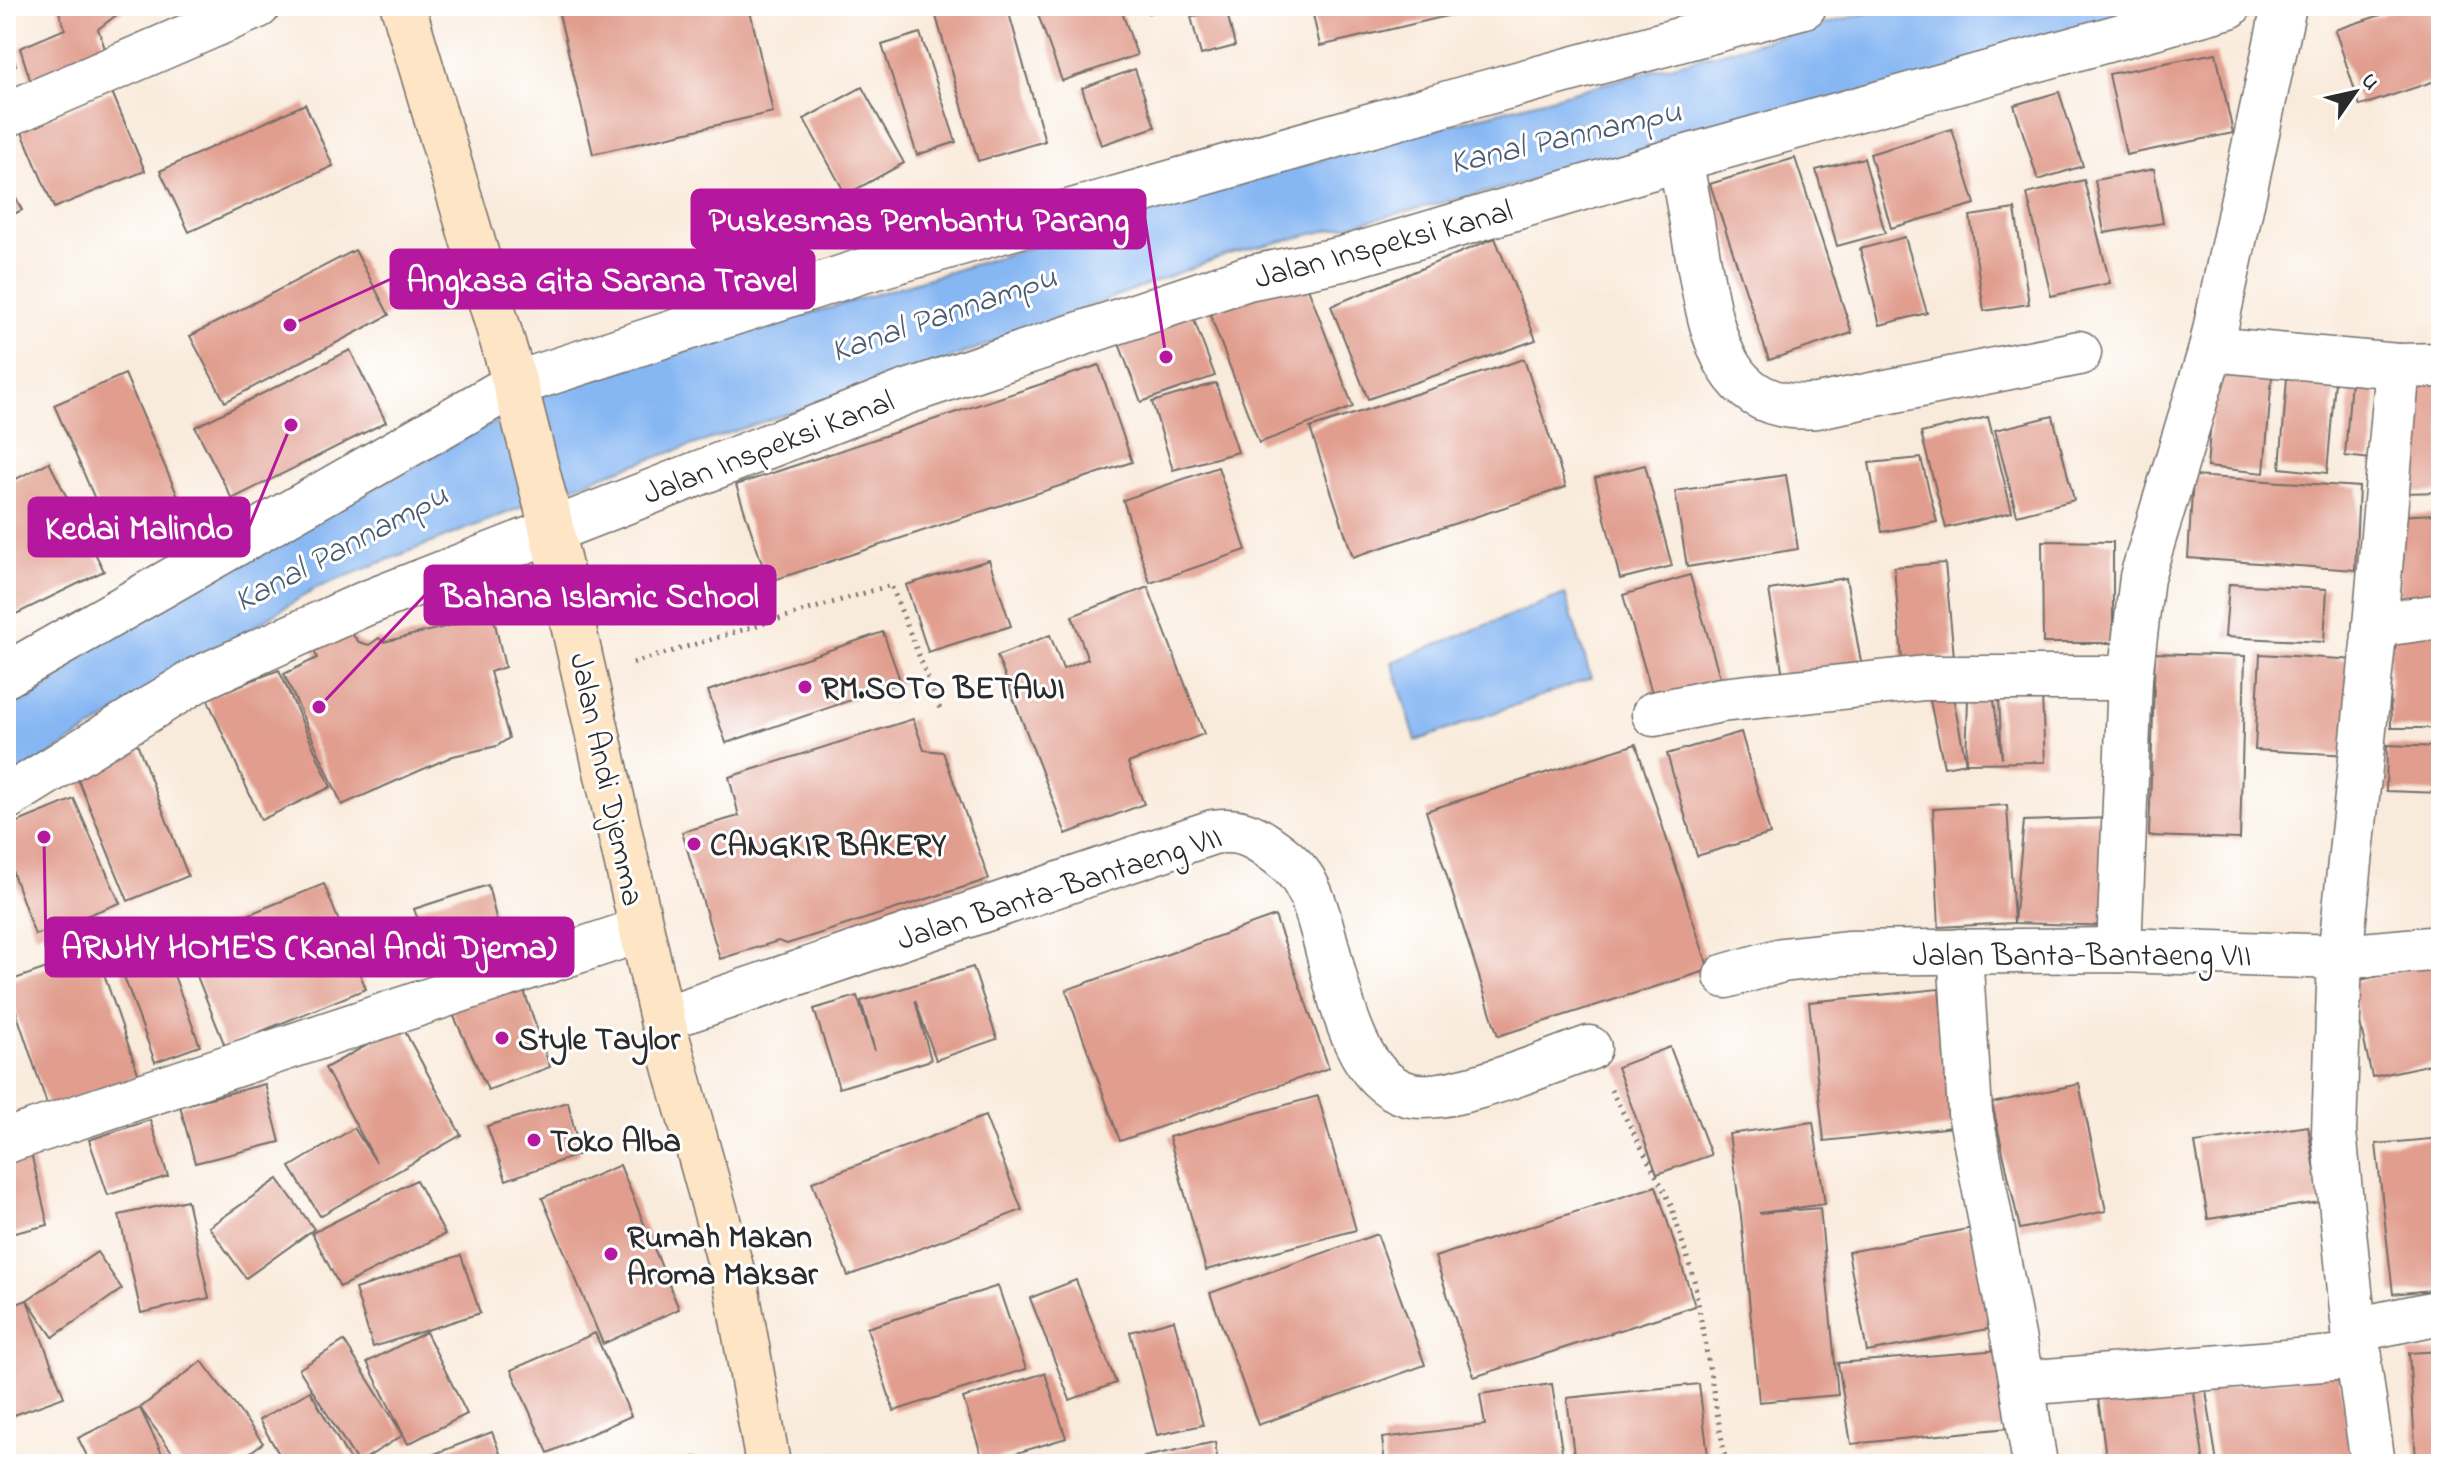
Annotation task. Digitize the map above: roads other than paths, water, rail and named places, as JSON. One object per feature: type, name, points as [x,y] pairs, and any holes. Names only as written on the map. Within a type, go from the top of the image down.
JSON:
[{"type":"main road","name":"Jalan Andi Djemma","points":[[403,6],[518,395],[549,517],[662,1019],[736,1285],[768,1464]]},
{"type":"street","points":[[6,115],[258,6]]},
{"type":"street","points":[[6,675],[518,395],[859,272],[1473,96],[1804,6]]},
{"type":"street","name":"Jalan Inspeksi Kanal","points":[[6,798],[198,679],[549,517],[904,393],[1248,278],[1342,259],[1680,159],[2229,6]]},
{"type":"street","points":[[2119,950],[2130,678],[2142,577],[2211,349],[2284,6]]},
{"type":"street","points":[[1680,159],[1713,336],[1739,381],[1777,404],[1817,406],[2079,353]]},
{"type":"street","points":[[2211,349],[2398,366],[2441,365]]},
{"type":"street","points":[[2373,1464],[2334,1132],[2340,957],[2375,625],[2398,366]]},
{"type":"street","points":[[2375,625],[2441,616]]},
{"type":"street","points":[[1654,714],[1721,700],[1925,678],[2130,678]]},
{"type":"street","name":"Jalan Banta-Bantaeng VII","points":[[662,1019],[1213,832],[1235,829],[1265,843],[1284,857],[1304,880],[1327,938],[1344,1017],[1365,1057],[1385,1081],[1408,1094],[1448,1095],[1589,1048]]},
{"type":"street","points":[[6,1141],[641,930]]},
{"type":"street","name":"Jalan Banta-Bantaeng VII","points":[[1726,976],[1782,960],[1847,953],[2119,950],[2340,957],[2441,948]]},
{"type":"street","points":[[1960,951],[1970,1113],[2035,1464]]},
{"type":"street","points":[[2022,1383],[2357,1343],[2441,1312]]},
{"type":"water","name":"Kanal Pannampu","points":[[1893,6],[2191,6],[1666,149],[1229,254],[930,366],[606,474],[316,588],[6,782],[6,698],[169,599],[550,392],[1338,155]]},
{"type":"water","points":[[1565,594],[1591,678],[1416,741],[1392,662]]},
{"type":"place","name":"Angkasa Gita Sarana Travel","points":[[290,325]]},
{"type":"place","name":"Puskesmas Pembantu Parang","points":[[1166,357]]},
{"type":"place","name":"Kedai Malindo","points":[[291,425]]},
{"type":"place","name":"RM.SOTO BETAWI","points":[[805,687]]},
{"type":"place","name":"Bahana Islamic School","points":[[319,707]]},
{"type":"place","name":"ARNHY HOME'S (Kanal Andi Djema)","points":[[44,837]]},
{"type":"place","name":"CANGKIR BAKERY","points":[[694,844]]},
{"type":"place","name":"Style Taylor","points":[[502,1038]]},
{"type":"place","name":"Toko Alba","points":[[534,1140]]},
{"type":"place","name":"Rumah Makan Aroma Maksar","points":[[611,1254]]}]
